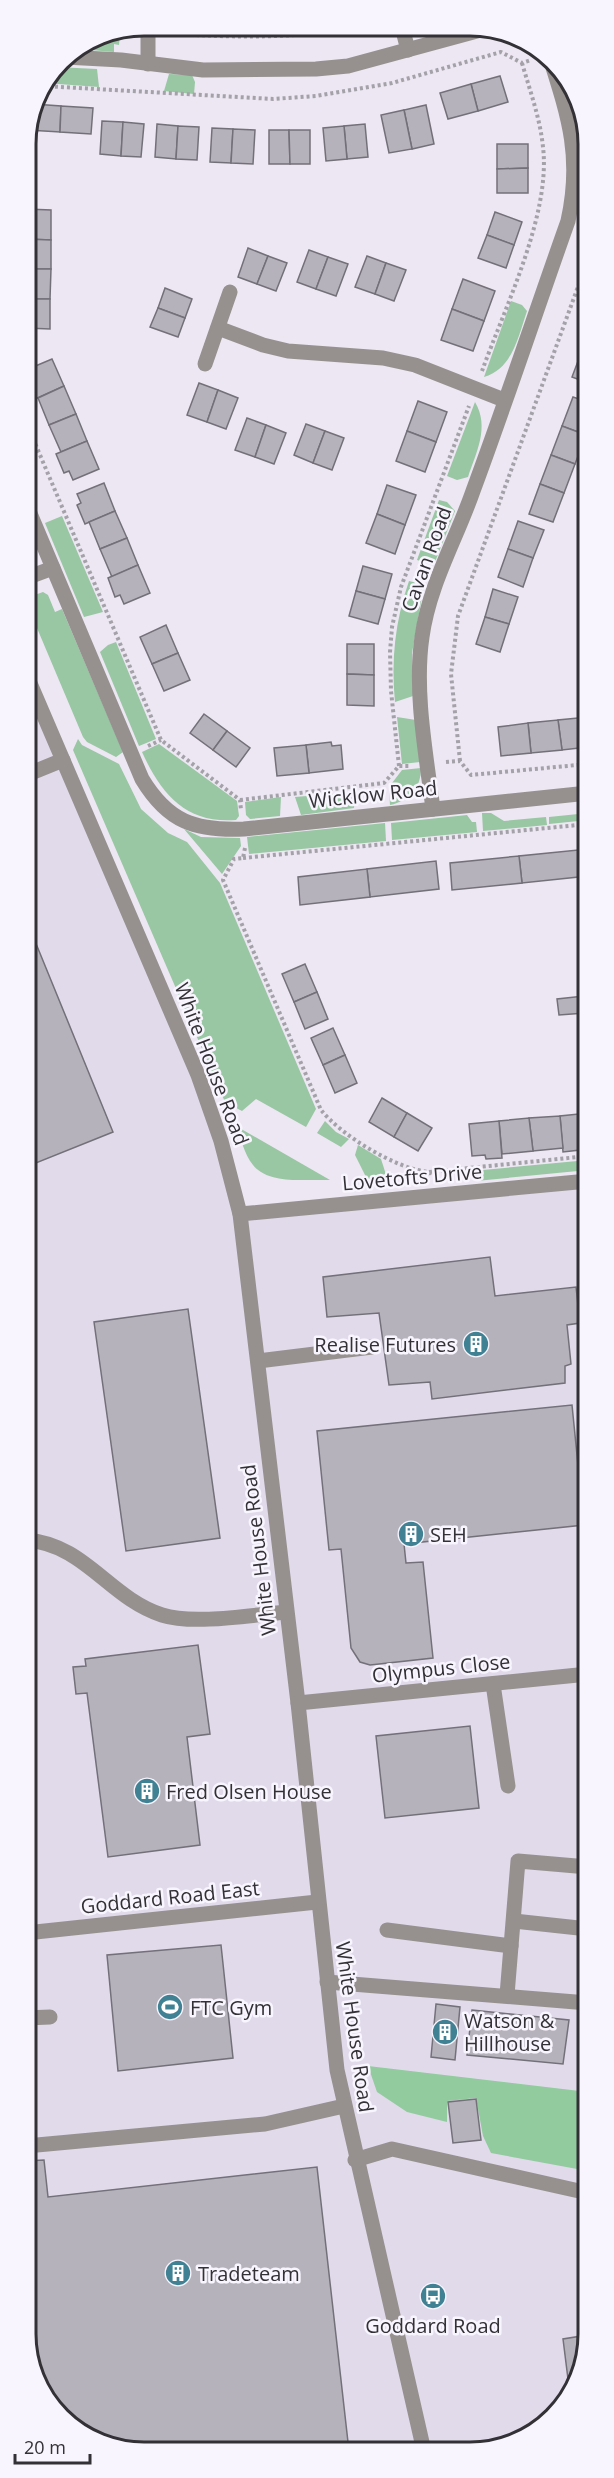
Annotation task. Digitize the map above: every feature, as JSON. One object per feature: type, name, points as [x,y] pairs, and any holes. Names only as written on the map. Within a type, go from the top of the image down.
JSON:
[{"type":"street","points":[[148,36],[148,64]]},
{"type":"street","points":[[404,36],[408,50]]},
{"type":"street","points":[[78,58],[121,60],[203,70],[316,69],[348,66],[459,36]]},
{"type":"street","name":"Cavan Road","points":[[433,809],[420,683],[422,636],[430,599],[473,493],[568,221],[574,195],[576,170],[570,120],[557,80]]},
{"type":"street","points":[[205,364],[230,292]]},
{"type":"street","points":[[218,328],[239,337],[288,351],[383,358],[415,365],[504,400]]},
{"type":"street","points":[[36,528],[53,568],[36,574]]},
{"type":"street","name":"Wicklow Road","points":[[53,568],[142,779],[158,802],[188,824],[200,828],[243,829],[578,794]]},
{"type":"street","name":"White House Road","points":[[36,697],[198,1075],[221,1141],[240,1214],[298,1703],[336,2070],[422,2442]]},
{"type":"street","points":[[36,771],[63,760]]},
{"type":"street","name":"Lovetofts Drive","points":[[240,1214],[578,1181]]},
{"type":"street","points":[[258,1361],[372,1347]]},
{"type":"street","points":[[36,1541],[71,1553],[117,1591],[162,1616],[184,1619],[286,1612]]},
{"type":"street","name":"Olympus Close","points":[[298,1703],[578,1675]]},
{"type":"street","points":[[493,1684],[508,1786]]},
{"type":"street","points":[[507,1995],[518,1861],[578,1866]]},
{"type":"street","name":"Goddard Road East","points":[[36,1932],[317,1902]]},
{"type":"street","points":[[514,1921],[578,1928]]},
{"type":"street","points":[[387,1930],[511,1946]]},
{"type":"street","points":[[327,1982],[578,2002]]},
{"type":"street","points":[[36,2018],[50,2017]]},
{"type":"street","points":[[36,2145],[265,2124],[344,2106]]},
{"type":"street","points":[[355,2160],[392,2149],[432,2156],[514,2178],[578,2191]]},
{"type":"path","points":[[258,36],[290,36]]},
{"type":"path","points":[[399,766],[391,691],[390,652],[392,627],[401,587],[526,251],[542,198],[543,148],[538,117],[522,63]]},
{"type":"path","points":[[460,761],[451,674],[458,616],[578,289]]},
{"type":"path","points":[[36,446],[161,740],[240,800],[246,843],[243,858]]},
{"type":"path","points":[[578,825],[234,859],[223,880],[321,1110],[341,1131],[393,1161],[413,1170],[429,1172],[578,1157]]},
{"type":"path","points":[[429,1172],[431,1197]]},
{"type":"shaded area","points":[[36,697],[180,1032],[240,1213],[578,1181],[578,2341],[570,2375],[556,2400],[536,2420],[518,2431],[484,2441],[144,2442],[123,2440],[103,2434],[78,2420],[58,2400],[47,2382],[38,2355],[36,2334]]},
{"type":"green space","points":[[120,39],[119,45],[114,44],[114,52],[92,50]]},
{"type":"green space","points":[[68,68],[97,69],[99,87],[54,84]]},
{"type":"green space","points":[[169,74],[192,75],[195,82],[194,94],[164,91]]},
{"type":"green space","points":[[511,301],[522,305],[527,311],[517,341],[502,367],[484,377]]},
{"type":"green space","points":[[475,402],[481,421],[478,449],[468,477],[457,480],[447,476]]},
{"type":"green space","points":[[439,500],[447,502],[455,511],[435,562],[427,563],[417,560]]},
{"type":"green space","points":[[62,516],[103,612],[84,617],[45,523]]},
{"type":"green space","points":[[409,581],[417,583],[423,591],[412,653],[413,696],[395,702],[395,641],[400,611]]},
{"type":"green space","points":[[43,592],[48,595],[55,612],[62,609],[123,752],[116,757],[87,742],[83,737],[36,626],[36,594]]},
{"type":"green space","points":[[116,642],[156,739],[139,746],[100,652]]},
{"type":"green space","points":[[397,717],[416,720],[420,762],[402,764]]},
{"type":"green space","points":[[78,739],[82,745],[119,764],[141,809],[168,833],[187,842],[220,883],[316,1109],[306,1127],[256,1099],[242,1111],[225,1102],[73,750]]},
{"type":"green space","points":[[159,744],[237,801],[239,816],[236,820],[203,817],[177,803],[158,781],[142,752]]},
{"type":"green space","points":[[421,768],[419,782],[413,792],[403,800],[390,805],[389,787],[402,770]]},
{"type":"green space","points":[[355,792],[354,808],[301,815],[295,797]]},
{"type":"green space","points":[[281,797],[280,816],[250,819],[246,815],[245,802]]},
{"type":"green space","points":[[482,813],[491,813],[504,821],[546,817],[547,825],[483,831]]},
{"type":"green space","points":[[578,814],[578,821],[549,824],[549,817]]},
{"type":"green space","points":[[467,815],[472,822],[476,822],[477,832],[392,840],[391,823]]},
{"type":"green space","points":[[385,823],[386,841],[249,854],[247,837]]},
{"type":"green space","points":[[184,829],[201,837],[240,838],[241,846],[222,874]]},
{"type":"green space","points":[[325,1121],[336,1132],[349,1139],[341,1147],[317,1133]]},
{"type":"green space","points":[[236,1126],[330,1180],[289,1180],[269,1176],[260,1171],[247,1156]]},
{"type":"green space","points":[[358,1145],[381,1159],[389,1184],[369,1183],[355,1155]]},
{"type":"green space","points":[[578,1161],[578,1171],[476,1181],[472,1171]]},
{"type":"green space","points":[[368,2066],[578,2091],[578,2169],[491,2153],[483,2136],[476,2098],[447,2101],[447,2122],[407,2112],[377,2092]]},
{"type":"building","points":[[500,76],[508,102],[478,111],[471,84]]},
{"type":"building","points":[[471,84],[478,111],[448,119],[440,93]]},
{"type":"building","points":[[43,105],[61,106],[60,132],[37,131]]},
{"type":"building","points":[[426,105],[434,144],[412,149],[404,110]]},
{"type":"building","points":[[61,106],[93,108],[91,134],[60,132]]},
{"type":"building","points":[[404,110],[412,149],[389,153],[381,115]]},
{"type":"building","points":[[102,121],[123,122],[121,156],[100,154]]},
{"type":"building","points":[[123,122],[144,124],[141,157],[121,156]]},
{"type":"building","points":[[157,124],[178,126],[176,159],[155,157]]},
{"type":"building","points":[[365,124],[368,157],[347,159],[344,126]]},
{"type":"building","points":[[178,126],[199,127],[197,160],[176,159]]},
{"type":"building","points":[[344,126],[347,159],[326,161],[323,128]]},
{"type":"building","points":[[212,128],[233,129],[231,163],[210,162]]},
{"type":"building","points":[[233,129],[255,130],[253,164],[231,163]]},
{"type":"building","points":[[269,130],[289,130],[290,164],[269,164]]},
{"type":"building","points":[[289,130],[310,130],[310,164],[290,164]]},
{"type":"building","points":[[497,144],[528,144],[528,168],[497,169]]},
{"type":"building","points":[[528,168],[528,193],[497,193],[497,169]]},
{"type":"building","points":[[36,209],[51,210],[51,240],[36,239]]},
{"type":"building","points":[[495,212],[522,222],[514,245],[487,235]]},
{"type":"building","points":[[487,235],[514,245],[506,268],[478,258]]},
{"type":"building","points":[[36,239],[51,240],[51,269],[36,269]]},
{"type":"building","points":[[248,248],[268,256],[257,284],[238,277]]},
{"type":"building","points":[[309,250],[328,257],[316,289],[297,282]]},
{"type":"building","points":[[268,256],[287,263],[276,291],[257,284]]},
{"type":"building","points":[[367,256],[386,263],[375,294],[355,287]]},
{"type":"building","points":[[328,257],[348,264],[336,296],[316,289]]},
{"type":"building","points":[[386,263],[406,270],[394,301],[375,294]]},
{"type":"building","points":[[36,269],[51,269],[50,299],[36,299]]},
{"type":"building","points":[[463,279],[495,291],[484,321],[452,309]]},
{"type":"building","points":[[165,288],[192,299],[185,318],[158,308]]},
{"type":"building","points":[[36,299],[50,299],[50,329],[36,328]]},
{"type":"building","points":[[158,308],[185,318],[178,337],[150,327]]},
{"type":"building","points":[[452,309],[484,321],[473,351],[441,340]]},
{"type":"building","points":[[52,359],[64,386],[36,399],[36,366]]},
{"type":"building","points":[[578,361],[578,379],[572,377]]},
{"type":"building","points":[[199,383],[218,390],[207,422],[187,415]]},
{"type":"building","points":[[64,386],[76,414],[49,425],[38,398]]},
{"type":"building","points":[[218,390],[238,398],[226,429],[207,422]]},
{"type":"building","points":[[573,397],[578,399],[578,432],[562,426]]},
{"type":"building","points":[[418,401],[447,412],[436,442],[407,431]]},
{"type":"building","points":[[76,414],[87,441],[61,452],[49,425]]},
{"type":"building","points":[[247,418],[266,425],[255,457],[235,450]]},
{"type":"building","points":[[306,424],[325,431],[313,463],[294,455]]},
{"type":"building","points":[[266,425],[286,433],[274,464],[255,457]]},
{"type":"building","points":[[562,426],[578,432],[578,456],[575,464],[551,455]]},
{"type":"building","points":[[325,431],[344,438],[332,470],[313,463]]},
{"type":"building","points":[[407,431],[436,442],[425,472],[396,461]]},
{"type":"building","points":[[87,441],[99,469],[73,480],[69,471],[64,473],[56,454]]},
{"type":"building","points":[[551,455],[575,464],[564,493],[540,484]]},
{"type":"building","points":[[104,483],[115,511],[85,524],[77,505],[81,503],[77,494]]},
{"type":"building","points":[[540,484],[564,493],[553,522],[529,514]]},
{"type":"building","points":[[387,485],[416,495],[405,525],[377,514]]},
{"type":"building","points":[[115,511],[127,538],[100,549],[89,522]]},
{"type":"building","points":[[377,514],[405,525],[395,554],[366,543]]},
{"type":"building","points":[[518,521],[544,530],[533,558],[508,549]]},
{"type":"building","points":[[127,538],[138,565],[112,577],[100,549]]},
{"type":"building","points":[[508,549],[533,558],[523,587],[498,577]]},
{"type":"building","points":[[138,565],[150,593],[124,604],[120,595],[115,597],[108,578]]},
{"type":"building","points":[[363,566],[392,574],[385,599],[356,591]]},
{"type":"building","points":[[493,589],[518,597],[509,624],[485,617]]},
{"type":"building","points":[[356,591],[385,599],[378,624],[349,616]]},
{"type":"building","points":[[485,617],[509,624],[500,652],[476,644]]},
{"type":"building","points":[[166,625],[178,653],[152,664],[140,637]]},
{"type":"building","points":[[347,644],[374,644],[374,675],[347,674]]},
{"type":"building","points":[[178,653],[190,680],[164,691],[152,664]]},
{"type":"building","points":[[347,674],[374,675],[374,706],[347,705]]},
{"type":"building","points":[[204,714],[227,731],[213,750],[190,733]]},
{"type":"building","points":[[578,718],[578,748],[562,750],[558,720]]},
{"type":"building","points":[[558,720],[562,750],[531,753],[528,723]]},
{"type":"building","points":[[528,723],[531,753],[501,756],[498,727]]},
{"type":"building","points":[[227,731],[250,748],[236,767],[213,750]]},
{"type":"building","points":[[331,742],[332,746],[341,745],[343,769],[309,773],[306,745]]},
{"type":"building","points":[[306,745],[309,773],[277,776],[274,748]]},
{"type":"building","points":[[578,850],[578,877],[522,883],[519,856]]},
{"type":"building","points":[[519,856],[522,883],[452,890],[450,863]]},
{"type":"building","points":[[436,861],[439,889],[370,897],[367,869]]},
{"type":"building","points":[[367,869],[370,897],[300,905],[298,877]]},
{"type":"building","points":[[36,944],[113,1132],[36,1163]]},
{"type":"building","points":[[305,964],[317,992],[294,1002],[282,974]]},
{"type":"building","points":[[317,992],[328,1019],[305,1029],[294,1002]]},
{"type":"building","points":[[578,997],[578,1014],[559,1015],[557,999]]},
{"type":"building","points":[[333,1028],[345,1055],[323,1065],[311,1038]]},
{"type":"building","points":[[345,1055],[357,1083],[335,1093],[323,1065]]},
{"type":"building","points":[[382,1098],[407,1113],[394,1137],[369,1122]]},
{"type":"building","points":[[407,1113],[432,1128],[418,1151],[394,1137]]},
{"type":"building","points":[[578,1114],[578,1150],[563,1152],[560,1116]]},
{"type":"building","points":[[560,1116],[563,1148],[533,1151],[529,1118]]},
{"type":"building","points":[[529,1118],[533,1151],[502,1154],[499,1121]]},
{"type":"building","points":[[499,1121],[502,1158],[486,1159],[485,1155],[472,1156],[469,1124]]},
{"type":"building","name":"Realise Futures","points":[[490,1257],[495,1296],[576,1287],[578,1323],[567,1325],[571,1364],[565,1366],[565,1383],[432,1399],[430,1382],[389,1385],[379,1313],[327,1317],[323,1277]]},
{"type":"building","points":[[188,1309],[220,1538],[126,1551],[94,1322]]},
{"type":"building","name":"SEH","points":[[572,1405],[578,1465],[578,1526],[404,1544],[406,1563],[423,1562],[433,1658],[370,1665],[360,1662],[351,1648],[341,1549],[329,1550],[317,1431]]},
{"type":"building","name":"Fred Olsen House","points":[[198,1645],[210,1734],[187,1737],[200,1845],[108,1857],[87,1693],[76,1694],[73,1667],[86,1666],[85,1659]]},
{"type":"building","points":[[470,1726],[479,1808],[385,1818],[376,1736]]},
{"type":"building","name":"FTC Gym","points":[[221,1945],[233,2058],[118,2071],[107,1955]]},
{"type":"building","name":"Watson & Hillhouse","points":[[436,2004],[460,2007],[455,2060],[431,2057]]},
{"type":"building","points":[[472,2010],[569,2020],[563,2064],[467,2055]]},
{"type":"building","points":[[476,2099],[481,2140],[453,2143],[448,2102]]},
{"type":"building","name":"Tradeteam","points":[[36,2160],[44,2160],[48,2197],[317,2167],[348,2442],[130,2441],[103,2434],[78,2420],[58,2400],[47,2382],[38,2355]]},
{"type":"building","points":[[578,2337],[576,2355],[568,2379],[563,2339]]},
{"type":"place","name":"Realise Futures","points":[[476,1344]]},
{"type":"place","name":"SEH","points":[[411,1534]]},
{"type":"place","name":"Fred Olsen House","points":[[147,1791]]},
{"type":"place","name":"FTC Gym","points":[[170,2007]]},
{"type":"place","name":"Watson & Hillhouse","points":[[445,2032]]},
{"type":"place","name":"Tradeteam","points":[[178,2273]]},
{"type":"place","name":"Goddard Road","points":[[433,2296]]}]
